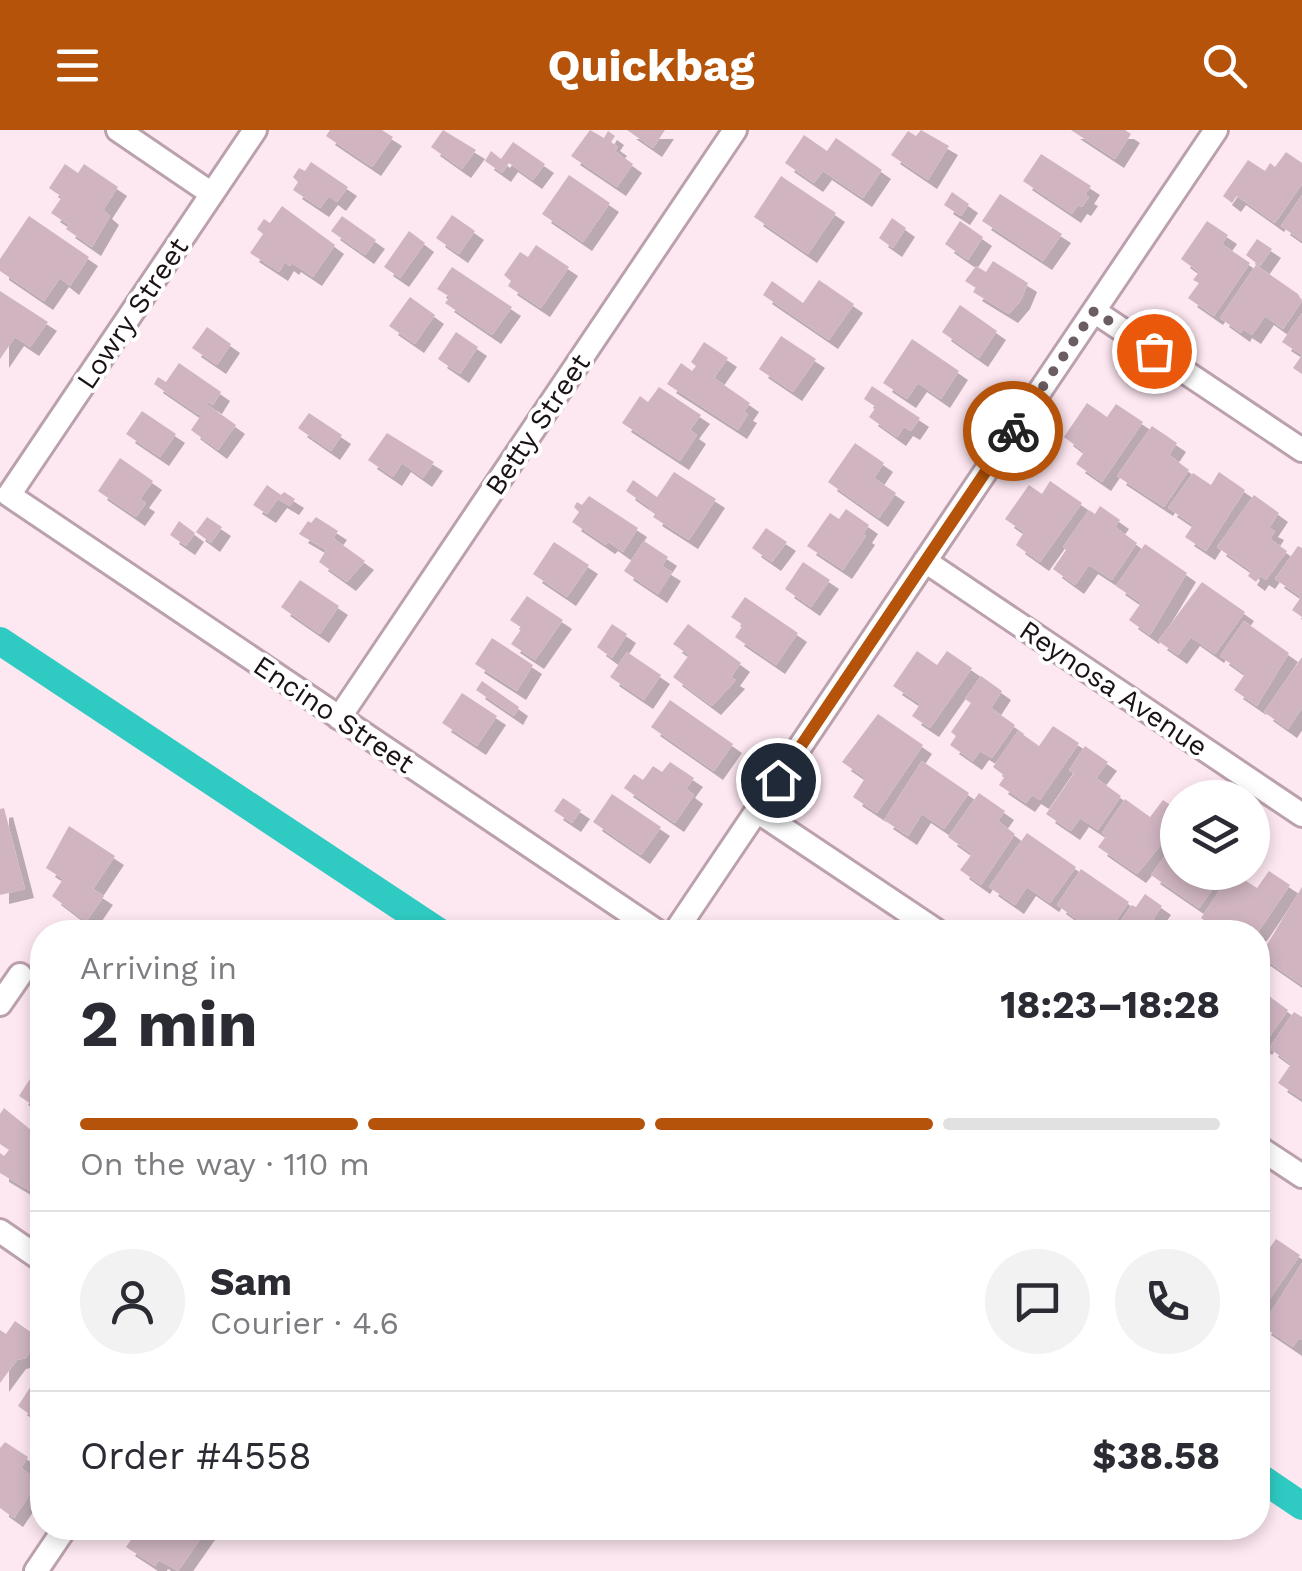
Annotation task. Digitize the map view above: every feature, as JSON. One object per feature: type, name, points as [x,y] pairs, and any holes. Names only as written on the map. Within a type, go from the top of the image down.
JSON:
[{"type":"street","points":[[118,130],[212,194]]},
{"type":"street","name":"Lowry Street","points":[[9,496],[255,130]]},
{"type":"street","name":"Betty Street","points":[[339,718],[735,130]]},
{"type":"street","points":[[683,920],[1216,130]]},
{"type":"street","points":[[1094,311],[1302,450]]},
{"type":"street","name":"Encino Street","points":[[9,496],[640,920]]},
{"type":"street","name":"Reynosa Avenue","points":[[926,561],[1302,814]]},
{"type":"street","points":[[757,811],[920,920]]},
{"type":"street","points":[[0,1004],[20,975]]},
{"type":"street","points":[[1270,1154],[1302,1176]]},
{"type":"street","points":[[0,1231],[30,1252]]},
{"type":"street","points":[[36,1571],[57,1540]]},
{"type":"building","points":[[330,130],[382,130],[393,137],[372,167],[326,136]]},
{"type":"building","points":[[443,130],[476,150],[462,169],[431,147]]},
{"type":"building","points":[[590,130],[604,138],[608,131],[615,136],[611,142],[618,147],[615,151],[633,164],[617,187],[571,156]]},
{"type":"building","points":[[627,130],[665,130],[653,148]]},
{"type":"building","points":[[921,130],[949,146],[928,180],[891,155],[908,131],[916,136]]},
{"type":"building","points":[[1071,130],[1125,130],[1131,134],[1115,159]]},
{"type":"building","points":[[804,135],[827,151],[836,138],[882,170],[863,198],[823,171],[814,183],[785,163]]},
{"type":"building","points":[[513,142],[545,164],[533,180],[509,163],[502,173],[485,161],[491,151],[501,159]]},
{"type":"building","points":[[1286,152],[1302,163],[1302,184],[1275,223],[1237,196],[1232,203],[1223,196],[1248,160],[1265,171],[1270,163],[1275,167]]},
{"type":"building","points":[[1041,154],[1091,186],[1085,195],[1089,197],[1072,214],[1023,181]]},
{"type":"building","points":[[311,162],[348,187],[337,202],[329,196],[320,208],[293,190],[298,182],[293,177],[299,168],[305,171]]},
{"type":"building","points":[[65,164],[78,173],[84,164],[118,187],[103,210],[110,216],[92,247],[51,213],[62,197],[49,188]]},
{"type":"building","points":[[569,175],[610,203],[583,242],[542,214]]},
{"type":"building","points":[[781,176],[836,213],[808,254],[754,217]]},
{"type":"building","points":[[952,192],[969,204],[961,216],[944,205]]},
{"type":"building","points":[[1000,194],[1062,234],[1043,261],[982,221]]},
{"type":"building","points":[[1302,195],[1302,241],[1281,226]]},
{"type":"building","points":[[282,206],[335,245],[313,277],[292,263],[290,266],[285,262],[279,272],[250,253],[263,234],[257,229],[264,219],[270,223]]},
{"type":"building","points":[[452,215],[475,231],[459,254],[436,238]]},
{"type":"building","points":[[29,216],[89,257],[70,286],[60,278],[44,301],[0,271],[0,259]]},
{"type":"building","points":[[342,216],[376,240],[365,255],[331,231]]},
{"type":"building","points":[[892,218],[906,228],[893,248],[879,238]]},
{"type":"building","points":[[960,221],[983,237],[968,260],[945,244]]},
{"type":"building","points":[[1207,221],[1228,235],[1222,244],[1250,263],[1214,316],[1188,298],[1199,283],[1193,280],[1199,272],[1181,259]]},
{"type":"building","points":[[409,231],[425,243],[400,278],[384,267]]},
{"type":"building","points":[[1257,239],[1272,249],[1260,266],[1246,255]]},
{"type":"building","points":[[536,245],[569,267],[541,308],[508,286],[511,281],[504,275],[520,252],[528,257]]},
{"type":"building","points":[[993,261],[1028,283],[1009,314],[973,292],[976,288],[965,281],[976,266],[986,272]]},
{"type":"building","points":[[1256,265],[1298,294],[1302,301],[1283,329],[1265,316],[1252,335],[1243,329],[1241,333],[1220,318]]},
{"type":"building","points":[[452,267],[512,307],[492,335],[445,303],[450,297],[437,289]]},
{"type":"building","points":[[819,280],[854,304],[829,340],[763,295],[772,281],[803,303]]},
{"type":"building","points":[[0,291],[48,322],[30,347],[15,337],[0,359]]},
{"type":"building","points":[[410,297],[435,315],[415,344],[389,326]]},
{"type":"building","points":[[960,305],[997,331],[979,358],[942,332]]},
{"type":"building","points":[[1302,313],[1302,355],[1282,342]]},
{"type":"building","points":[[207,327],[231,344],[217,365],[192,348]]},
{"type":"building","points":[[456,332],[478,347],[460,374],[438,359]]},
{"type":"building","points":[[781,336],[816,359],[793,392],[759,369]]},
{"type":"building","points":[[912,339],[959,371],[941,399],[918,383],[907,399],[883,383]]},
{"type":"building","points":[[704,342],[728,358],[714,378],[750,403],[738,430],[667,384],[681,363],[692,371],[696,366],[691,362]]},
{"type":"building","points":[[1302,355],[1302,374],[1293,368]]},
{"type":"building","points":[[179,363],[221,392],[213,405],[208,402],[199,415],[154,384],[158,377],[166,382]]},
{"type":"building","points":[[872,386],[920,418],[911,431],[904,427],[897,437],[869,417],[876,407],[864,399]]},
{"type":"building","points":[[659,387],[701,415],[690,430],[697,435],[680,461],[622,423],[640,396],[648,402]]},
{"type":"building","points":[[1087,403],[1107,417],[1116,404],[1143,422],[1102,482],[1076,464],[1084,452],[1064,437]]},
{"type":"building","points":[[208,405],[236,425],[218,450],[191,430]]},
{"type":"building","points":[[142,411],[176,434],[160,457],[126,434]]},
{"type":"building","points":[[309,413],[342,435],[331,451],[298,428]]},
{"type":"building","points":[[1152,426],[1177,443],[1169,455],[1189,470],[1164,507],[1117,476]]},
{"type":"building","points":[[387,433],[434,462],[423,478],[402,463],[393,477],[368,460]]},
{"type":"building","points":[[855,443],[884,463],[874,478],[896,493],[879,518],[828,482]]},
{"type":"building","points":[[120,458],[153,481],[140,499],[146,503],[136,517],[98,491]]},
{"type":"building","points":[[674,472],[716,499],[689,540],[653,517],[655,514],[646,505],[626,491],[633,480],[657,497]]},
{"type":"building","points":[[1219,472],[1245,490],[1206,551],[1185,537],[1193,525],[1168,508],[1193,473],[1211,485]]},
{"type":"building","points":[[1050,481],[1082,503],[1040,562],[1016,545],[1024,532],[1005,519],[1029,485],[1042,494]]},
{"type":"building","points":[[267,485],[295,499],[290,506],[278,499],[267,514],[253,505]]},
{"type":"building","points":[[1254,495],[1279,513],[1269,528],[1275,531],[1270,539],[1287,551],[1266,580],[1260,576],[1256,582],[1248,576],[1251,571],[1217,547]]},
{"type":"building","points":[[589,496],[638,528],[623,552],[572,522],[579,512],[574,507],[577,502],[582,505]]},
{"type":"building","points":[[1100,506],[1120,520],[1115,527],[1137,543],[1112,580],[1089,565],[1075,585],[1053,569],[1089,510],[1095,514]]},
{"type":"building","points":[[846,509],[869,525],[843,570],[807,546],[830,513],[839,519]]},
{"type":"building","points":[[207,517],[222,527],[211,543],[196,532]]},
{"type":"building","points":[[316,517],[338,531],[333,538],[365,561],[347,582],[319,562],[326,550],[299,534]]},
{"type":"building","points":[[179,521],[195,533],[186,546],[170,535]]},
{"type":"building","points":[[766,528],[787,542],[772,562],[752,548]]},
{"type":"building","points":[[644,541],[668,557],[662,566],[672,572],[658,594],[624,571]]},
{"type":"building","points":[[554,542],[589,565],[567,597],[533,574]]},
{"type":"building","points":[[1145,544],[1187,573],[1150,635],[1129,620],[1141,603],[1116,586]]},
{"type":"building","points":[[1298,546],[1302,548],[1302,617],[1292,610],[1301,597],[1275,579]]},
{"type":"building","points":[[803,562],[830,580],[811,607],[785,589]]},
{"type":"building","points":[[300,580],[339,606],[320,634],[281,607]]},
{"type":"building","points":[[1202,582],[1245,612],[1215,654],[1191,637],[1178,655],[1158,641]]},
{"type":"building","points":[[527,596],[563,620],[535,660],[511,644],[522,628],[510,620]]},
{"type":"building","points":[[745,597],[798,633],[776,665],[735,637],[743,625],[731,617]]},
{"type":"building","points":[[1244,621],[1289,653],[1257,706],[1234,690],[1245,674],[1220,656]]},
{"type":"building","points":[[612,624],[627,634],[612,658],[597,647]]},
{"type":"building","points":[[688,624],[741,663],[731,677],[736,680],[712,706],[673,677],[689,655],[673,644]]},
{"type":"building","points":[[492,638],[533,665],[517,691],[475,664]]},
{"type":"building","points":[[917,651],[937,665],[947,651],[972,668],[930,728],[912,716],[920,704],[893,686]]},
{"type":"building","points":[[627,652],[661,675],[644,700],[610,677]]},
{"type":"building","points":[[1302,657],[1302,708],[1288,729],[1264,712]]},
{"type":"building","points":[[981,676],[1002,691],[991,708],[1015,725],[992,758],[980,751],[973,761],[950,745],[956,736],[951,732],[971,703],[965,699]]},
{"type":"building","points":[[482,681],[519,707],[514,716],[476,690]]},
{"type":"building","points":[[462,693],[497,716],[477,746],[442,723]]},
{"type":"building","points":[[670,700],[733,744],[714,771],[651,727]]},
{"type":"building","points":[[878,714],[923,745],[877,813],[853,797],[865,778],[842,762]]},
{"type":"building","points":[[1053,726],[1079,743],[1040,800],[1032,795],[1026,803],[999,785],[1005,776],[993,767],[1018,731],[1039,746]]},
{"type":"building","points":[[1085,746],[1108,762],[1096,778],[1121,796],[1098,830],[1080,818],[1071,831],[1046,814],[1074,773],[1069,770]]},
{"type":"building","points":[[922,761],[969,793],[944,829],[922,814],[908,836],[884,820]]},
{"type":"building","points":[[670,762],[694,778],[686,789],[694,795],[675,823],[624,788],[634,774],[643,780],[653,766],[662,772]]},
{"type":"building","points":[[979,793],[1005,811],[998,821],[1015,834],[981,885],[960,870],[972,854],[948,837]]},
{"type":"building","points":[[612,794],[661,827],[641,855],[593,822]]},
{"type":"building","points":[[563,798],[581,810],[572,823],[554,811]]},
{"type":"building","points":[[1125,799],[1150,817],[1160,804],[1160,846],[1137,874],[1098,847],[1106,836],[1102,833]]},
{"type":"building","points":[[4,808],[25,889],[0,895],[0,809]]},
{"type":"building","points":[[69,826],[115,856],[93,889],[104,896],[87,920],[52,896],[63,879],[46,868]]},
{"type":"building","points":[[1027,833],[1076,867],[1050,903],[1027,887],[1015,905],[989,887]]},
{"type":"building","points":[[1160,863],[1160,881],[1151,875]]},
{"type":"building","points":[[1081,869],[1129,902],[1116,920],[1078,920],[1057,905]]},
{"type":"building","points":[[1270,872],[1290,885],[1266,920],[1201,918],[1220,890],[1270,890]]},
{"type":"building","points":[[1302,887],[1302,985],[1270,963],[1270,940]]},
{"type":"building","points":[[1173,890],[1212,890],[1199,908]]},
{"type":"building","points":[[1145,894],[1162,906],[1155,920],[1121,920],[1132,905],[1136,907]]},
{"type":"building","points":[[1270,997],[1288,1010],[1270,1036]]},
{"type":"building","points":[[1294,1012],[1302,1017],[1302,1099],[1278,1083],[1291,1064],[1270,1047]]},
{"type":"building","points":[[30,1079],[30,1103],[19,1096]]},
{"type":"building","points":[[4,1108],[30,1129],[30,1191],[0,1173],[0,1153],[4,1156],[9,1150],[0,1144],[0,1114]]},
{"type":"building","points":[[1276,1239],[1300,1255],[1270,1298],[1270,1248]]},
{"type":"building","points":[[1302,1263],[1302,1340],[1299,1338],[1293,1347],[1270,1331],[1270,1313]]},
{"type":"building","points":[[15,1321],[30,1332],[30,1352],[26,1358],[17,1360],[0,1383],[0,1330],[6,1334]]},
{"type":"building","points":[[30,1388],[30,1414],[18,1406]]},
{"type":"building","points":[[5,1442],[28,1457],[21,1468],[30,1474],[30,1494],[14,1518],[0,1508],[0,1448]]},
{"type":"building","points":[[131,1540],[200,1540],[178,1571],[159,1560],[155,1566],[126,1547]]},
{"type":"waterway","points":[[0,641],[421,920]]},
{"type":"waterway","points":[[1270,1484],[1302,1506]]},
{"type":"way so far","points":[[1013,431],[1094,311],[1154,351]]},
{"type":"route","points":[[778,780],[1013,431]]}]
